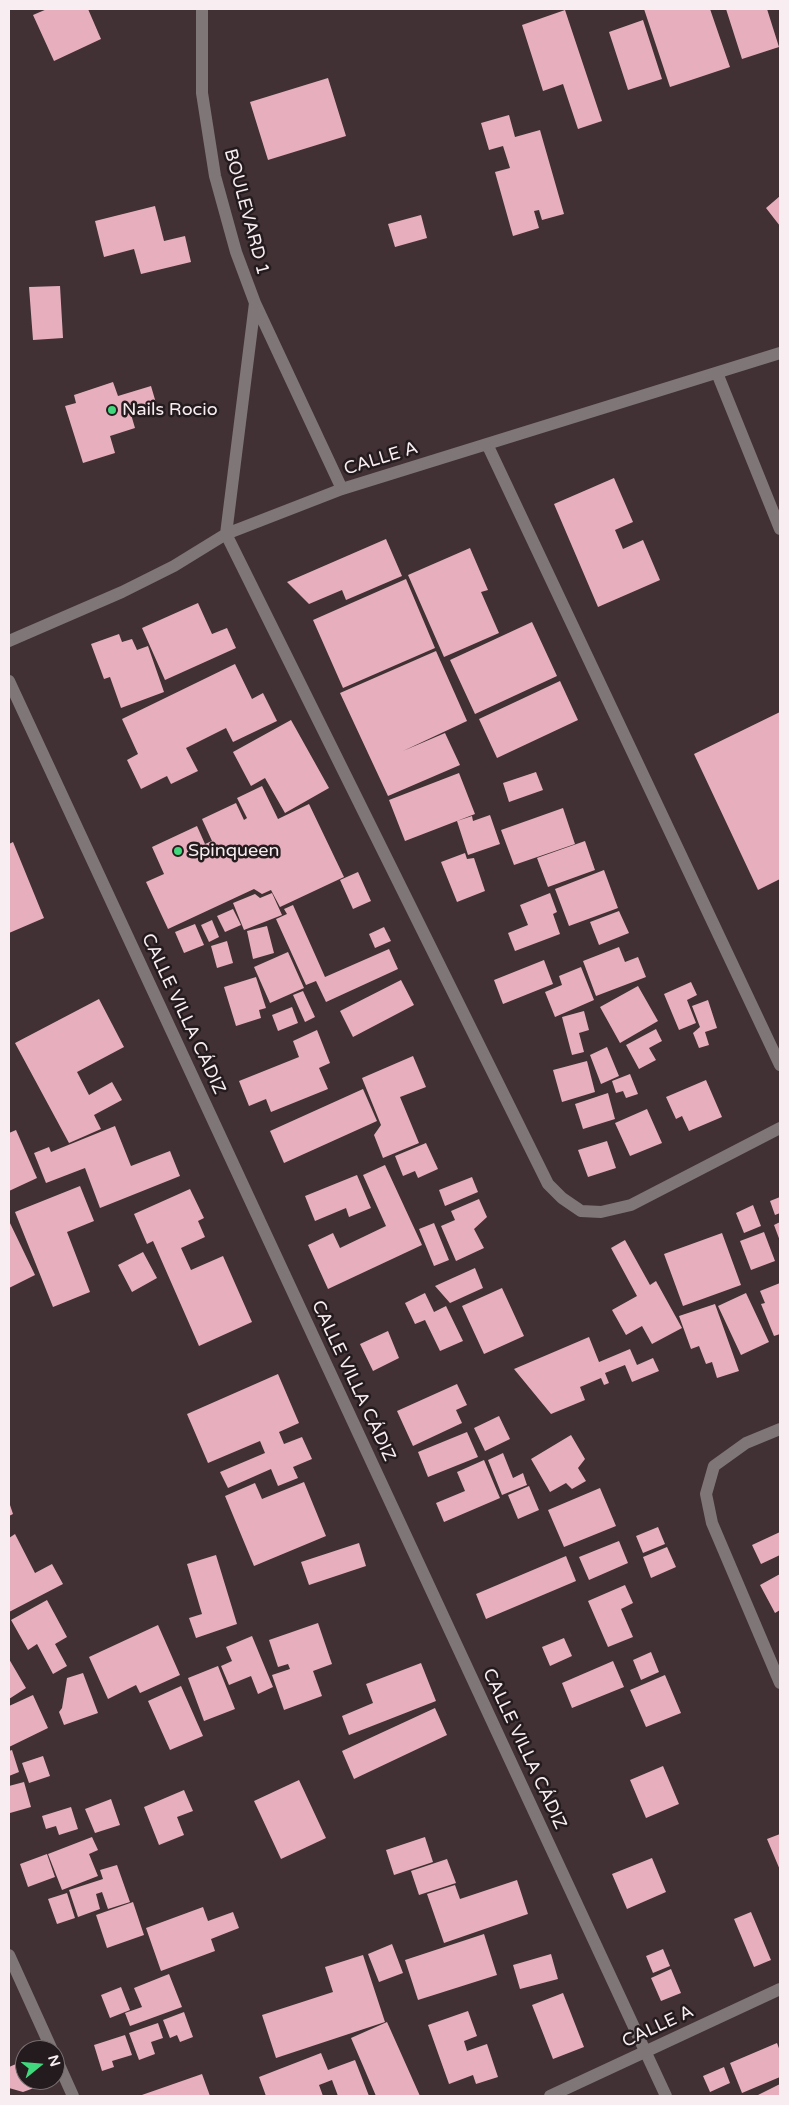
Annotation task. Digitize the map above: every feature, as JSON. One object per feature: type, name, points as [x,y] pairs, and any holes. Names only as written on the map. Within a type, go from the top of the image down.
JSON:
[{"type":"street","name":"BOULEVARD 1","points":[[202,9],[202,92],[215,176],[236,252],[255,303],[342,489]]},
{"type":"street","name":"BOULEVARD 1","points":[[226,534],[255,303]]},
{"type":"street","name":"CALLE A","points":[[9,642],[122,592],[174,566],[226,534],[342,489],[780,353]]},
{"type":"street","points":[[717,373],[780,529]]},
{"type":"street","points":[[487,444],[780,1065]]},
{"type":"street","points":[[226,534],[548,1184],[562,1198],[581,1211],[600,1212],[631,1205],[780,1128]]},
{"type":"street","name":"CALLE VILLA CÁDIZ","points":[[9,681],[666,2096]]},
{"type":"street","points":[[780,1429],[746,1443],[714,1466],[706,1494],[712,1523],[780,1683]]},
{"type":"street","points":[[9,1955],[47,2040]]},
{"type":"street","name":"CALLE A","points":[[550,2096],[780,1990]]},
{"type":"street","points":[[65,2077],[74,2096]]},
{"type":"building","points":[[47,9],[88,9],[101,39],[54,61],[33,15]]},
{"type":"building","points":[[644,9],[710,9],[730,67],[670,87]]},
{"type":"building","points":[[726,9],[767,9],[779,47],[742,59]]},
{"type":"building","points":[[565,10],[602,121],[578,129],[563,84],[543,91],[522,25]]},
{"type":"building","points":[[643,20],[662,79],[628,90],[609,32]]},
{"type":"building","points":[[328,78],[346,136],[268,160],[250,102]]},
{"type":"building","points":[[509,115],[515,137],[540,130],[564,214],[542,220],[539,210],[534,211],[539,228],[513,236],[495,172],[510,168],[503,146],[489,150],[481,123]]},
{"type":"building","points":[[780,196],[780,226],[766,208]]},
{"type":"building","points":[[155,206],[164,241],[185,236],[191,262],[141,274],[134,249],[104,257],[95,221]]},
{"type":"building","points":[[421,215],[427,238],[395,247],[388,224]]},
{"type":"building","points":[[60,286],[63,338],[33,340],[29,287]]},
{"type":"building","points":[[113,382],[118,396],[151,386],[156,403],[130,411],[135,428],[110,436],[115,453],[83,463],[65,406],[76,403],[74,395]]},
{"type":"building","points":[[614,478],[633,522],[615,530],[623,549],[643,540],[660,580],[598,607],[554,504]]},
{"type":"building","points":[[386,539],[402,576],[346,600],[342,590],[309,604],[287,582]]},
{"type":"building","points":[[470,548],[488,590],[481,592],[499,633],[444,657],[408,575]]},
{"type":"building","points":[[406,579],[435,648],[343,688],[313,620]]},
{"type":"building","points":[[198,603],[212,634],[227,628],[236,648],[165,680],[142,628]]},
{"type":"building","points":[[532,622],[557,676],[475,714],[450,660]]},
{"type":"building","points":[[119,634],[122,642],[132,639],[137,650],[148,646],[164,692],[121,708],[110,677],[104,679],[91,644]]},
{"type":"building","points":[[436,651],[467,721],[403,751],[445,733],[460,765],[388,796],[340,693]]},
{"type":"building","points":[[235,664],[252,699],[263,693],[277,721],[233,742],[226,728],[186,748],[198,771],[171,784],[167,776],[141,789],[127,760],[138,754],[122,719]]},
{"type":"building","points":[[560,681],[578,720],[497,758],[479,719]]},
{"type":"building","points":[[780,712],[780,879],[758,890],[694,754]]},
{"type":"building","points":[[291,720],[329,788],[285,813],[265,778],[251,786],[233,752]]},
{"type":"building","points":[[536,772],[543,790],[509,802],[503,783]]},
{"type":"building","points":[[459,773],[475,814],[405,841],[389,800]]},
{"type":"building","points":[[262,786],[278,819],[309,804],[344,877],[280,907],[271,890],[262,894],[254,889],[168,929],[146,882],[164,874],[152,847],[197,826],[205,844],[212,841],[202,819],[236,803],[244,820],[247,818],[237,798]]},
{"type":"building","points":[[563,808],[575,844],[514,865],[501,830]]},
{"type":"building","points":[[490,815],[500,844],[468,855],[457,821],[472,816],[473,821]]},
{"type":"building","points":[[585,841],[595,870],[548,887],[537,858]]},
{"type":"building","points":[[13,842],[44,918],[9,933],[9,844]]},
{"type":"building","points":[[465,853],[467,859],[474,858],[485,891],[457,902],[441,862]]},
{"type":"building","points":[[604,870],[618,908],[569,926],[555,889]]},
{"type":"building","points":[[358,872],[371,901],[353,909],[340,880]]},
{"type":"building","points":[[272,893],[282,915],[244,930],[233,903],[255,894],[260,898]]},
{"type":"building","points":[[550,893],[557,912],[553,914],[560,934],[515,951],[508,933],[528,925],[520,905]]},
{"type":"building","points":[[293,905],[325,977],[389,949],[398,969],[326,1002],[316,981],[306,985],[276,919],[287,914],[284,909]]},
{"type":"building","points":[[233,909],[241,925],[225,932],[217,916]]},
{"type":"building","points":[[619,911],[629,933],[599,945],[590,922]]},
{"type":"building","points":[[212,920],[219,937],[209,942],[201,925]]},
{"type":"building","points":[[195,924],[204,945],[184,953],[175,932]]},
{"type":"building","points":[[267,926],[274,953],[253,959],[247,931]]},
{"type":"building","points":[[384,927],[391,941],[375,948],[369,934]]},
{"type":"building","points":[[227,941],[233,963],[217,968],[211,946]]},
{"type":"building","points":[[619,947],[625,962],[638,957],[646,977],[596,996],[583,961]]},
{"type":"building","points":[[288,952],[304,988],[270,1003],[254,967]]},
{"type":"building","points":[[544,960],[553,984],[503,1004],[494,980]]},
{"type":"building","points":[[581,967],[594,1000],[555,1017],[545,992],[562,985],[559,976]]},
{"type":"building","points":[[256,977],[266,1008],[259,1010],[261,1018],[236,1026],[224,987]]},
{"type":"building","points":[[401,980],[414,1005],[353,1037],[340,1011]]},
{"type":"building","points":[[691,982],[697,995],[687,1000],[696,1023],[679,1030],[664,994]]},
{"type":"building","points":[[638,986],[658,1021],[620,1043],[600,1007]]},
{"type":"building","points":[[303,991],[315,1017],[305,1022],[293,995]]},
{"type":"building","points":[[99,999],[124,1047],[77,1072],[89,1095],[112,1082],[122,1100],[94,1115],[101,1129],[69,1143],[15,1043]]},
{"type":"building","points":[[708,1000],[717,1028],[705,1032],[709,1045],[699,1048],[693,1033],[700,1027],[692,1006]]},
{"type":"building","points":[[292,1007],[298,1023],[278,1031],[272,1015]]},
{"type":"building","points":[[584,1011],[589,1030],[579,1033],[584,1052],[572,1055],[562,1017]]},
{"type":"building","points":[[656,1029],[662,1041],[649,1048],[656,1060],[639,1069],[626,1045]]},
{"type":"building","points":[[317,1030],[330,1063],[319,1068],[328,1089],[271,1112],[266,1099],[249,1106],[239,1081],[299,1057],[293,1041]]},
{"type":"building","points":[[607,1047],[619,1076],[601,1084],[590,1055]]},
{"type":"building","points":[[413,1056],[426,1087],[400,1097],[419,1143],[383,1158],[374,1135],[381,1125],[362,1078]]},
{"type":"building","points":[[587,1061],[595,1092],[562,1102],[553,1070]]},
{"type":"building","points":[[630,1074],[638,1094],[626,1098],[623,1091],[616,1093],[612,1081]]},
{"type":"building","points":[[706,1080],[722,1117],[689,1131],[682,1116],[676,1119],[666,1097]]},
{"type":"building","points":[[363,1089],[377,1121],[284,1163],[270,1131]]},
{"type":"building","points":[[608,1093],[615,1119],[583,1129],[575,1104]]},
{"type":"building","points":[[647,1109],[662,1143],[630,1156],[615,1123]]},
{"type":"building","points":[[115,1126],[131,1166],[170,1151],[180,1176],[100,1208],[85,1168],[46,1183],[34,1153],[49,1147],[51,1152]]},
{"type":"building","points":[[16,1130],[37,1178],[9,1191],[9,1133]]},
{"type":"building","points":[[607,1141],[616,1168],[588,1177],[578,1150]]},
{"type":"building","points":[[426,1143],[438,1169],[418,1178],[415,1171],[403,1176],[395,1156]]},
{"type":"building","points":[[385,1165],[422,1245],[328,1289],[308,1245],[333,1233],[340,1248],[386,1226],[363,1175]]},
{"type":"building","points":[[357,1175],[371,1208],[349,1217],[346,1208],[315,1221],[305,1196]]},
{"type":"building","points":[[472,1177],[478,1192],[445,1206],[439,1190]]},
{"type":"building","points":[[80,1186],[94,1221],[67,1232],[90,1292],[53,1307],[15,1212]]},
{"type":"building","points":[[190,1189],[204,1218],[198,1221],[205,1237],[181,1248],[191,1270],[223,1256],[252,1322],[199,1346],[153,1241],[147,1244],[134,1214]]},
{"type":"building","points":[[780,1197],[780,1213],[775,1215],[770,1201]]},
{"type":"building","points":[[479,1199],[487,1217],[474,1229],[484,1248],[456,1261],[441,1226],[455,1220],[451,1211]]},
{"type":"building","points":[[753,1205],[761,1226],[744,1233],[736,1213]]},
{"type":"building","points":[[9,1221],[35,1275],[9,1288]]},
{"type":"building","points":[[780,1222],[780,1241],[774,1225]]},
{"type":"building","points":[[434,1223],[449,1260],[434,1266],[419,1229]]},
{"type":"building","points":[[764,1232],[775,1261],[751,1270],[740,1241]]},
{"type":"building","points":[[722,1233],[741,1285],[683,1306],[664,1254]]},
{"type":"building","points":[[625,1240],[650,1285],[656,1281],[682,1328],[652,1344],[642,1326],[626,1335],[612,1310],[637,1296],[611,1248]]},
{"type":"building","points":[[143,1252],[157,1278],[132,1292],[118,1265]]},
{"type":"building","points":[[475,1268],[483,1288],[450,1303],[435,1286]]},
{"type":"building","points":[[780,1283],[780,1334],[774,1336],[761,1304],[765,1303],[760,1291]]},
{"type":"building","points":[[502,1288],[524,1336],[484,1354],[462,1306]]},
{"type":"building","points":[[425,1293],[434,1312],[446,1306],[463,1341],[440,1351],[425,1320],[415,1324],[405,1303]]},
{"type":"building","points":[[746,1293],[769,1342],[741,1355],[718,1306]]},
{"type":"building","points":[[715,1304],[739,1371],[717,1378],[712,1362],[706,1364],[699,1346],[691,1349],[679,1316]]},
{"type":"building","points":[[388,1331],[399,1358],[373,1371],[360,1344]]},
{"type":"building","points":[[589,1337],[599,1362],[630,1349],[637,1365],[653,1358],[659,1371],[632,1382],[625,1365],[605,1373],[609,1383],[604,1385],[601,1378],[580,1387],[585,1400],[551,1414],[514,1369]]},
{"type":"building","points":[[278,1374],[299,1423],[279,1432],[284,1444],[302,1437],[312,1459],[293,1467],[298,1478],[278,1486],[271,1469],[228,1488],[220,1472],[265,1453],[260,1441],[208,1463],[187,1414]]},
{"type":"building","points":[[457,1384],[467,1405],[456,1410],[462,1423],[413,1446],[397,1411]]},
{"type":"building","points":[[499,1416],[510,1439],[485,1451],[474,1428]]},
{"type":"building","points":[[467,1432],[478,1457],[428,1477],[418,1452]]},
{"type":"building","points":[[571,1435],[585,1459],[578,1468],[586,1481],[572,1489],[566,1483],[550,1492],[531,1459]]},
{"type":"building","points":[[503,1453],[513,1478],[523,1473],[527,1485],[502,1495],[488,1460]]},
{"type":"building","points":[[484,1460],[500,1498],[444,1522],[436,1503],[465,1491],[457,1472]]},
{"type":"building","points":[[304,1482],[326,1536],[254,1566],[225,1496],[255,1483],[262,1499]]},
{"type":"building","points":[[529,1486],[539,1510],[518,1519],[508,1495]]},
{"type":"building","points":[[600,1488],[616,1526],[564,1547],[548,1510]]},
{"type":"building","points":[[9,1502],[13,1514],[9,1516]]},
{"type":"building","points":[[658,1527],[665,1544],[643,1553],[636,1536]]},
{"type":"building","points":[[780,1532],[780,1555],[761,1564],[752,1545]]},
{"type":"building","points":[[15,1534],[35,1573],[52,1564],[63,1584],[9,1612],[9,1538]]},
{"type":"building","points":[[619,1541],[628,1563],[589,1580],[579,1557]]},
{"type":"building","points":[[359,1543],[366,1566],[309,1585],[301,1562]]},
{"type":"building","points":[[667,1547],[676,1567],[651,1578],[643,1557]]},
{"type":"building","points":[[216,1555],[237,1624],[196,1638],[189,1618],[202,1614],[187,1564]]},
{"type":"building","points":[[566,1556],[576,1581],[486,1619],[476,1594]]},
{"type":"building","points":[[780,1574],[780,1610],[775,1613],[760,1585]]},
{"type":"building","points":[[625,1585],[633,1603],[621,1609],[633,1637],[608,1647],[588,1601]]},
{"type":"building","points":[[47,1600],[67,1637],[55,1644],[67,1666],[53,1674],[37,1644],[28,1650],[11,1620]]},
{"type":"building","points":[[318,1623],[332,1664],[313,1671],[322,1696],[284,1710],[272,1675],[290,1669],[288,1664],[278,1667],[269,1640]]},
{"type":"building","points":[[158,1625],[180,1675],[140,1693],[136,1685],[108,1699],[89,1657]]},
{"type":"building","points":[[252,1636],[273,1687],[258,1694],[251,1676],[229,1685],[221,1666],[232,1661],[226,1647]]},
{"type":"building","points":[[564,1638],[572,1656],[550,1666],[542,1647]]},
{"type":"building","points":[[651,1652],[659,1672],[641,1680],[633,1660]]},
{"type":"building","points":[[9,1659],[26,1688],[9,1699]]},
{"type":"building","points":[[613,1661],[624,1687],[572,1708],[562,1683]]},
{"type":"building","points":[[421,1663],[436,1701],[349,1735],[342,1716],[373,1703],[366,1684]]},
{"type":"building","points":[[218,1666],[235,1709],[204,1721],[188,1678]]},
{"type":"building","points":[[83,1673],[98,1713],[64,1725],[59,1712],[62,1708],[67,1678]]},
{"type":"building","points":[[665,1675],[681,1713],[646,1727],[630,1690]]},
{"type":"building","points":[[181,1686],[203,1736],[170,1750],[148,1701]]},
{"type":"building","points":[[33,1695],[48,1728],[9,1747],[9,1706]]},
{"type":"building","points":[[435,1708],[447,1735],[354,1779],[342,1751]]},
{"type":"building","points":[[12,1750],[19,1772],[9,1776],[9,1751]]},
{"type":"building","points":[[43,1756],[50,1776],[29,1783],[22,1763]]},
{"type":"building","points":[[663,1766],[679,1804],[646,1818],[630,1780]]},
{"type":"building","points":[[299,1780],[326,1838],[281,1859],[254,1801]]},
{"type":"building","points":[[24,1782],[31,1807],[10,1813],[9,1786]]},
{"type":"building","points":[[184,1790],[193,1811],[177,1817],[184,1835],[159,1845],[144,1807]]},
{"type":"building","points":[[111,1799],[120,1825],[95,1833],[85,1809]]},
{"type":"building","points":[[71,1807],[78,1829],[59,1835],[56,1826],[46,1829],[42,1816]]},
{"type":"building","points":[[780,1834],[780,1870],[767,1839]]},
{"type":"building","points":[[92,1837],[98,1850],[89,1854],[98,1876],[62,1890],[48,1854]]},
{"type":"building","points":[[425,1837],[433,1862],[394,1875],[386,1850]]},
{"type":"building","points":[[47,1854],[55,1877],[28,1887],[20,1864]]},
{"type":"building","points":[[652,1858],[666,1892],[627,1909],[612,1874]]},
{"type":"building","points":[[447,1859],[456,1883],[419,1895],[411,1871]]},
{"type":"building","points":[[117,1865],[130,1902],[108,1909],[102,1892],[96,1894],[100,1909],[78,1917],[69,1890],[103,1879],[100,1870]]},
{"type":"building","points":[[517,1880],[528,1914],[444,1943],[427,1894],[455,1885],[460,1899]]},
{"type":"building","points":[[67,1893],[75,1918],[57,1924],[48,1899]]},
{"type":"building","points":[[133,1902],[144,1935],[107,1948],[96,1915]]},
{"type":"building","points":[[203,1907],[208,1921],[233,1912],[239,1928],[211,1939],[215,1951],[161,1971],[146,1928]]},
{"type":"building","points":[[751,1912],[771,1960],[754,1967],[734,1919]]},
{"type":"building","points":[[484,1934],[497,1975],[418,2000],[405,1960]]},
{"type":"building","points":[[392,1944],[403,1973],[379,1982],[368,1954]]},
{"type":"building","points":[[663,1949],[670,1966],[653,1973],[646,1956]]},
{"type":"building","points":[[551,1954],[558,1979],[520,1989],[513,1965]]},
{"type":"building","points":[[363,1955],[385,2022],[276,2058],[262,2015],[333,1992],[325,1967]]},
{"type":"building","points":[[671,1969],[681,1993],[661,2001],[651,1978]]},
{"type":"building","points":[[169,1974],[182,2007],[130,2026],[125,2013],[142,2007],[134,1988]]},
{"type":"building","points":[[121,1987],[130,2010],[110,2018],[101,1995]]},
{"type":"building","points":[[563,1993],[584,2047],[553,2059],[532,2005]]},
{"type":"building","points":[[468,2011],[477,2036],[464,2041],[467,2051],[487,2044],[498,2077],[476,2084],[473,2075],[449,2084],[428,2025]]},
{"type":"building","points":[[184,2012],[193,2037],[180,2042],[177,2035],[170,2038],[163,2020]]},
{"type":"building","points":[[387,2022],[420,2096],[376,2096],[351,2038]]},
{"type":"building","points":[[158,2023],[163,2038],[151,2042],[155,2054],[139,2060],[129,2033]]},
{"type":"building","points":[[125,2035],[132,2055],[112,2061],[114,2067],[102,2071],[94,2045]]},
{"type":"building","points":[[777,2043],[780,2051],[780,2077],[742,2093],[730,2063]]},
{"type":"building","points":[[321,2053],[328,2070],[355,2060],[369,2096],[338,2096],[332,2080],[319,2085],[323,2096],[266,2096],[259,2077]]},
{"type":"building","points":[[15,2064],[15,2090],[9,2088],[9,2067]]},
{"type":"building","points":[[724,2067],[730,2083],[710,2092],[703,2076]]},
{"type":"building","points":[[202,2074],[210,2096],[139,2096]]},
{"type":"building","points":[[780,2084],[780,2096],[756,2096]]},
{"type":"place","name":"Nails Rocio","points":[[112,410]]},
{"type":"place","name":"Spinqueen","points":[[178,851]]}]
